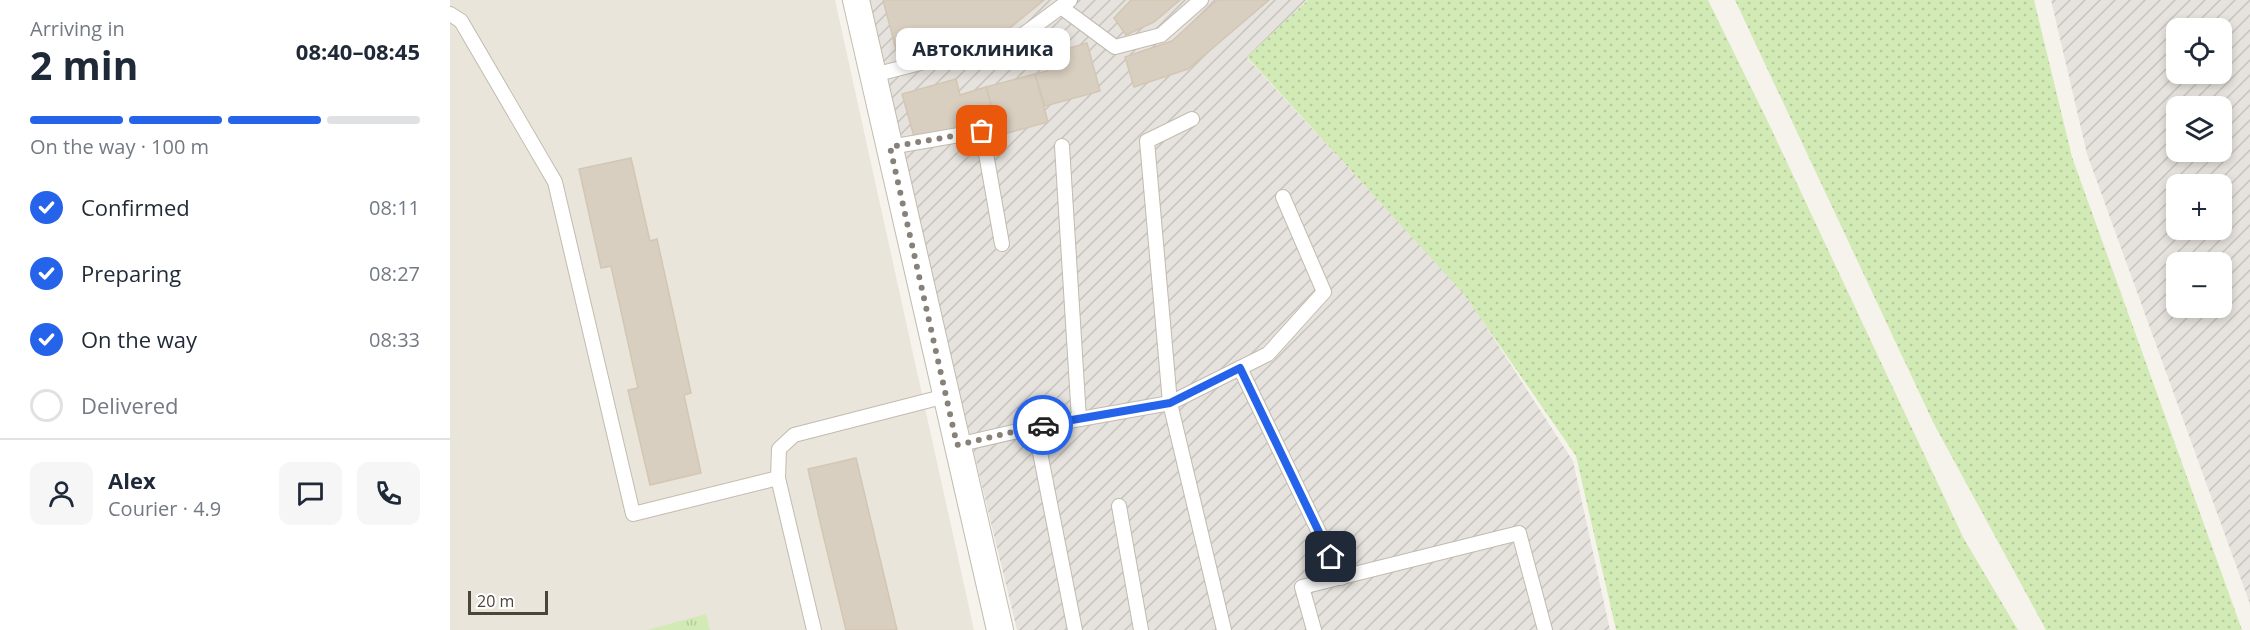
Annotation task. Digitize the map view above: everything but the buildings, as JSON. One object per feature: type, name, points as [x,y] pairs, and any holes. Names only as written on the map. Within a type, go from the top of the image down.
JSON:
[{"type":"street","points":[[856,0],[1000,630]]},
{"type":"lane","points":[[874,75],[1020,37],[1065,4],[1115,46],[1161,35],[1201,0]]},
{"type":"lane","points":[[450,14],[461,21],[555,182],[633,514],[778,478]]},
{"type":"lane","points":[[1192,119],[1147,141],[1170,403],[1224,630]]},
{"type":"lane","points":[[890,147],[982,131],[1002,244]]},
{"type":"lane","points":[[1062,146],[1079,419]]},
{"type":"lane","points":[[957,445],[1035,427],[1170,403],[1268,354],[1324,292],[1283,197]]},
{"type":"lane","points":[[1240,368],[1341,578]]},
{"type":"lane","points":[[814,630],[778,478],[779,449],[794,435],[946,396]]},
{"type":"lane","points":[[1035,427],[1075,630]]},
{"type":"lane","points":[[1119,506],[1141,630]]},
{"type":"lane","points":[[1314,630],[1302,587],[1520,533],[1542,629]]},
{"type":"shaded area","points":[[450,0],[835,0],[974,630],[450,630]]},
{"type":"shaded area","points":[[864,0],[1307,0],[1247,58],[1465,294],[1573,461],[1610,630],[1017,630]]},
{"type":"shaded area","points":[[2051,0],[2250,0],[2250,604],[2087,154]]},
{"type":"green space","points":[[1308,0],[1708,0],[1768,122],[1964,539],[2018,630],[1616,630],[1576,456],[1464,294],[1247,57]]},
{"type":"green space","points":[[1735,0],[2034,0],[2072,157],[2242,630],[2046,630],[1934,424]]},
{"type":"green space","points":[[706,614],[710,630],[647,630]]},
{"type":"way so far","points":[[982,131],[890,147],[957,445],[1043,425]]},
{"type":"place","name":"Автоклиника","points":[[982,131]]},
{"type":"route","points":[[1043,425],[1170,403],[1240,368],[1331,557]]}]
